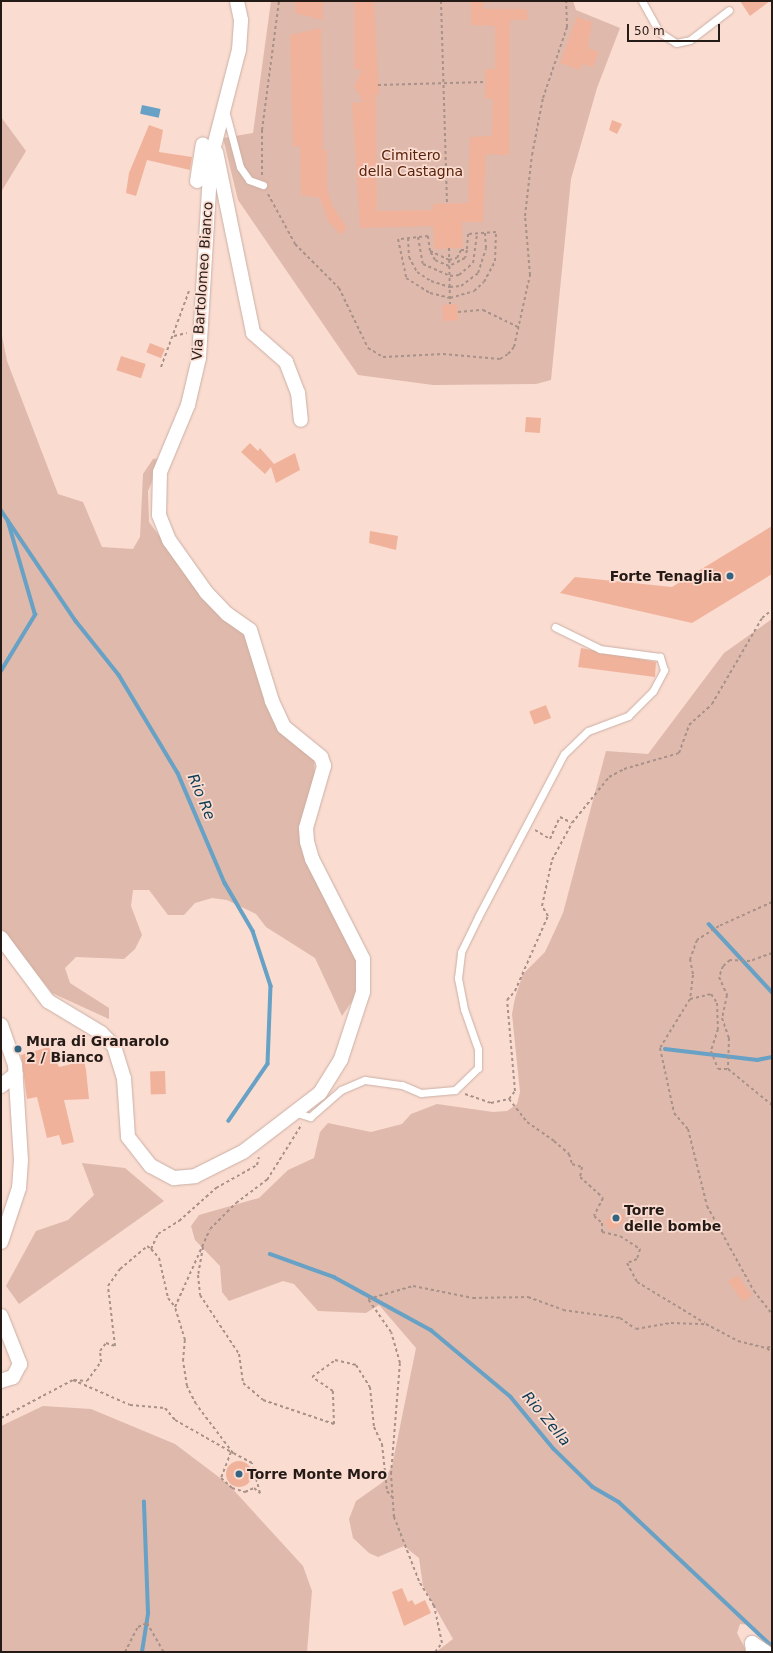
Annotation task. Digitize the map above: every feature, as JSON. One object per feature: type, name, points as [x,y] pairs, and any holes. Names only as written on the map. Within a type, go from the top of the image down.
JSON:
[{"type":"street","points":[[237,1],[239,50],[225,107],[215,132],[253,334],[286,362],[298,393],[301,420]]},
{"type":"street","points":[[197,181],[205,133],[215,132]]},
{"type":"street","name":"Via Bartolomeo Bianco","points":[[1,938],[48,1001],[101,1033],[114,1046],[124,1078],[126,1131],[151,1166],[174,1178],[195,1176],[243,1152],[264,1137],[301,1116],[333,1075],[365,981],[363,959],[312,859],[307,842],[306,828],[324,766],[317,751],[284,727],[272,701],[250,630],[227,614],[206,592],[169,540],[162,527],[157,502],[160,472],[188,405],[200,351],[215,132]]},
{"type":"street","points":[[1,1026],[16,1074],[20,1188],[1,1242]]},
{"type":"street","points":[[1,1086],[16,1074]]},
{"type":"street","points":[[1,1316],[20,1364],[13,1377],[1,1381]]},
{"type":"street","points":[[753,1652],[752,1643],[766,1652]]},
{"type":"lane","points":[[642,1],[659,32],[676,43],[690,40],[730,10]]},
{"type":"lane","points":[[225,107],[240,167],[249,180],[263,185]]},
{"type":"lane","points":[[301,1116],[314,1114],[341,1090],[365,1080],[402,1085],[421,1093],[455,1090],[474,1074],[479,1061],[458,978],[461,952],[525,825],[564,754],[588,731],[628,716],[653,691],[664,670],[660,657],[600,649],[555,627]]},
{"type":"path","points":[[279,1],[262,130],[263,185],[288,234],[339,288],[368,348],[378,355],[443,354],[500,359],[514,347],[530,275],[525,216],[532,155],[543,98],[567,27],[566,1]]},
{"type":"path","points":[[441,1],[442,83],[447,203]]},
{"type":"path","points":[[378,85],[485,82]]},
{"type":"path","points":[[496,232],[496,250],[490,272],[474,291],[450,298],[430,293],[406,278],[398,239],[428,236],[430,251],[435,260],[449,266],[462,262],[467,250],[468,234],[486,233],[496,232]]},
{"type":"path","points":[[408,238],[409,257],[417,272],[431,282],[450,287],[461,286],[478,273],[486,248],[486,233]]},
{"type":"path","points":[[418,237],[423,264],[450,276],[459,275],[473,263],[477,234]]},
{"type":"path","points":[[449,248],[450,304]]},
{"type":"path","points":[[430,251],[449,260],[457,258],[461,250],[467,250]]},
{"type":"path","points":[[161,367],[190,284]]},
{"type":"path","points":[[458,312],[483,310],[518,327]]},
{"type":"path","points":[[509,1099],[515,1084],[507,1000],[515,991],[548,916],[542,906],[552,860],[572,823],[609,777],[624,769],[679,753],[689,725],[712,704],[762,618],[772,610]]},
{"type":"path","points":[[525,825],[550,839],[560,817],[572,823]]},
{"type":"path","points":[[772,902],[719,926],[697,940],[690,959],[694,975],[690,999],[660,1048],[674,1113],[688,1129],[707,1206],[765,1309],[772,1314]]},
{"type":"path","points":[[728,1069],[729,1038],[722,1018],[727,995],[719,977],[723,966],[730,960],[750,961],[772,953]]},
{"type":"path","points":[[690,999],[711,994],[717,1003],[718,1029],[711,1052],[718,1069],[728,1069],[772,1106]]},
{"type":"path","points":[[455,1090],[484,1102],[509,1099]]},
{"type":"path","points":[[509,1099],[527,1122],[554,1141],[569,1154],[572,1164],[582,1167],[580,1177],[603,1198],[594,1216],[602,1223],[602,1232],[620,1236],[640,1249],[636,1259],[627,1263],[637,1282],[706,1324],[738,1341],[767,1348],[772,1353]]},
{"type":"path","points":[[175,1307],[183,1282],[218,1219],[275,1170],[301,1116]]},
{"type":"path","points":[[151,1249],[158,1234],[168,1225],[179,1221],[216,1188],[257,1165],[264,1137]]},
{"type":"path","points":[[204,1243],[198,1274],[200,1294],[239,1354],[243,1383],[263,1400],[334,1424],[333,1391],[312,1377],[335,1360],[356,1365],[370,1387],[374,1427],[382,1444],[387,1491],[393,1497]]},
{"type":"path","points":[[1,1418],[73,1380],[87,1381],[101,1362],[100,1351],[106,1343],[115,1346],[108,1286],[120,1269],[147,1246],[159,1258],[168,1298],[175,1307],[185,1340],[183,1361],[187,1386],[196,1404],[232,1452]]},
{"type":"path","points":[[435,1652],[442,1643],[434,1606],[404,1544],[394,1518],[392,1460],[400,1363],[391,1332],[368,1299],[413,1286],[473,1298],[528,1297],[563,1310],[620,1318],[636,1329],[671,1323],[706,1324]]},
{"type":"path","points":[[767,1348],[772,1346]]},
{"type":"path","points":[[73,1380],[130,1404],[165,1408],[175,1420],[252,1463],[260,1493],[254,1488],[245,1492],[232,1488],[221,1478],[232,1452]]},
{"type":"path","points":[[125,1652],[138,1627],[147,1623],[164,1652]]},
{"type":"green space","name":"Cimitero della Castagna","points":[[271,1],[573,1],[576,10],[620,28],[597,88],[571,179],[551,380],[536,384],[433,385],[358,375],[238,200],[223,138],[253,133]]},
{"type":"green space","points":[[1,117],[26,151],[1,192]]},
{"type":"green space","points":[[1,331],[7,361],[58,494],[83,502],[102,547],[133,549],[140,537],[143,474],[153,459],[162,458],[148,491],[149,522],[218,615],[244,633],[273,718],[314,760],[315,774],[300,822],[302,852],[359,965],[356,995],[342,1016],[315,958],[266,927],[256,914],[227,900],[212,898],[195,903],[184,915],[168,915],[149,890],[133,890],[131,906],[142,935],[135,949],[124,959],[76,957],[65,968],[70,983],[109,1008],[109,1019],[52,993],[1,928]]},
{"type":"green space","points":[[772,619],[772,1650],[752,1625],[740,1624],[737,1633],[747,1652],[436,1652],[453,1639],[423,1586],[419,1558],[404,1546],[378,1557],[369,1553],[353,1538],[349,1519],[356,1501],[383,1482],[392,1466],[416,1348],[379,1305],[366,1313],[318,1311],[294,1284],[283,1281],[229,1301],[222,1292],[220,1266],[195,1240],[191,1226],[199,1215],[259,1198],[288,1170],[314,1158],[320,1132],[328,1123],[371,1132],[402,1124],[411,1114],[437,1104],[493,1112],[507,1111],[517,1104],[520,1092],[512,1014],[515,998],[523,974],[545,952],[563,913],[606,751],[648,754],[724,653]]},
{"type":"green space","points":[[82,1163],[125,1168],[164,1201],[19,1304],[6,1286],[36,1231],[68,1220],[94,1195]]},
{"type":"green space","points":[[43,1406],[91,1409],[175,1444],[228,1484],[303,1566],[312,1591],[307,1652],[1,1652],[1,1426]]},
{"type":"water","points":[[142,105],[161,109],[159,118],[140,114]]},
{"type":"building","points":[[295,1],[323,1],[323,20],[295,13]]},
{"type":"building","points":[[354,1],[374,1],[379,94],[376,95],[377,211],[433,210],[433,204],[468,203],[470,137],[492,136],[493,99],[485,98],[485,69],[495,69],[495,26],[471,25],[471,1],[483,1],[483,9],[527,9],[528,20],[510,20],[509,155],[486,154],[483,222],[462,222],[463,248],[434,249],[433,226],[360,228],[352,103],[363,102],[354,86],[362,70],[354,69]]},
{"type":"building","points":[[740,1],[770,1],[750,16]]},
{"type":"building","points":[[577,17],[592,22],[588,48],[599,52],[593,67],[582,64],[580,70],[560,63]]},
{"type":"building","points":[[321,28],[323,150],[327,150],[327,187],[332,205],[347,228],[341,235],[328,221],[320,198],[301,195],[300,146],[293,147],[290,35]]},
{"type":"building","points":[[612,120],[622,124],[617,134],[609,130]]},
{"type":"building","points":[[149,125],[163,130],[159,152],[192,157],[190,170],[147,160],[136,196],[126,193],[129,173]]},
{"type":"building","points":[[457,304],[458,320],[443,321],[442,305]]},
{"type":"building","points":[[150,343],[165,349],[161,358],[146,352]]},
{"type":"building","points":[[121,356],[146,364],[141,378],[116,370]]},
{"type":"building","points":[[526,417],[541,418],[540,433],[525,432]]},
{"type":"building","points":[[250,443],[258,451],[260,448],[274,464],[295,453],[300,470],[276,483],[271,467],[265,474],[241,452]]},
{"type":"building","name":"Forte Tenaglia","points":[[772,526],[772,574],[692,623],[560,593],[575,577],[672,587]]},
{"type":"building","points":[[370,531],[398,536],[396,550],[369,543]]},
{"type":"building","points":[[581,648],[656,662],[655,677],[578,667]]},
{"type":"building","points":[[546,705],[551,718],[534,725],[529,711]]},
{"type":"building","points":[[49,1047],[59,1067],[84,1061],[86,1070],[89,1099],[64,1100],[74,1142],[62,1145],[59,1135],[47,1138],[37,1097],[27,1099],[21,1055]]},
{"type":"building","points":[[165,1071],[166,1094],[151,1095],[150,1072]]},
{"type":"building","name":"Torre delle bombe","points":[[614,1214],[624,1214],[624,1222],[611,1230],[604,1222]]},
{"type":"building","points":[[737,1275],[752,1295],[743,1302],[728,1282]]},
{"type":"building","name":"Torre Monte Moro","points":[[239,1461],[248,1465],[252,1474],[248,1483],[239,1487],[230,1483],[226,1474],[230,1465]]},
{"type":"building","points":[[402,1588],[408,1602],[412,1600],[415,1605],[425,1600],[431,1613],[404,1626],[392,1592]]},
{"type":"waterway","name":"Rio Re","points":[[1,510],[76,621],[119,675],[178,773],[225,883],[253,931],[271,986],[268,1064],[229,1121]]},
{"type":"waterway","points":[[1,671],[35,615],[8,522]]},
{"type":"waterway","points":[[709,924],[772,992]]},
{"type":"waterway","points":[[665,1049],[757,1060],[772,1057]]},
{"type":"waterway","name":"Rio Zella","points":[[270,1254],[334,1277],[431,1330],[511,1397],[554,1449],[593,1487],[619,1502],[772,1646]]},
{"type":"waterway","points":[[142,1652],[148,1613],[144,1502]]},
{"type":"place","name":"Forte Tenaglia","points":[[730,576]]},
{"type":"place","name":"Mura di Granarolo 2 / Bianco","points":[[18,1049]]},
{"type":"place","name":"Torre delle bombe","points":[[616,1218]]},
{"type":"place","name":"Torre Monte Moro","points":[[239,1474]]}]
